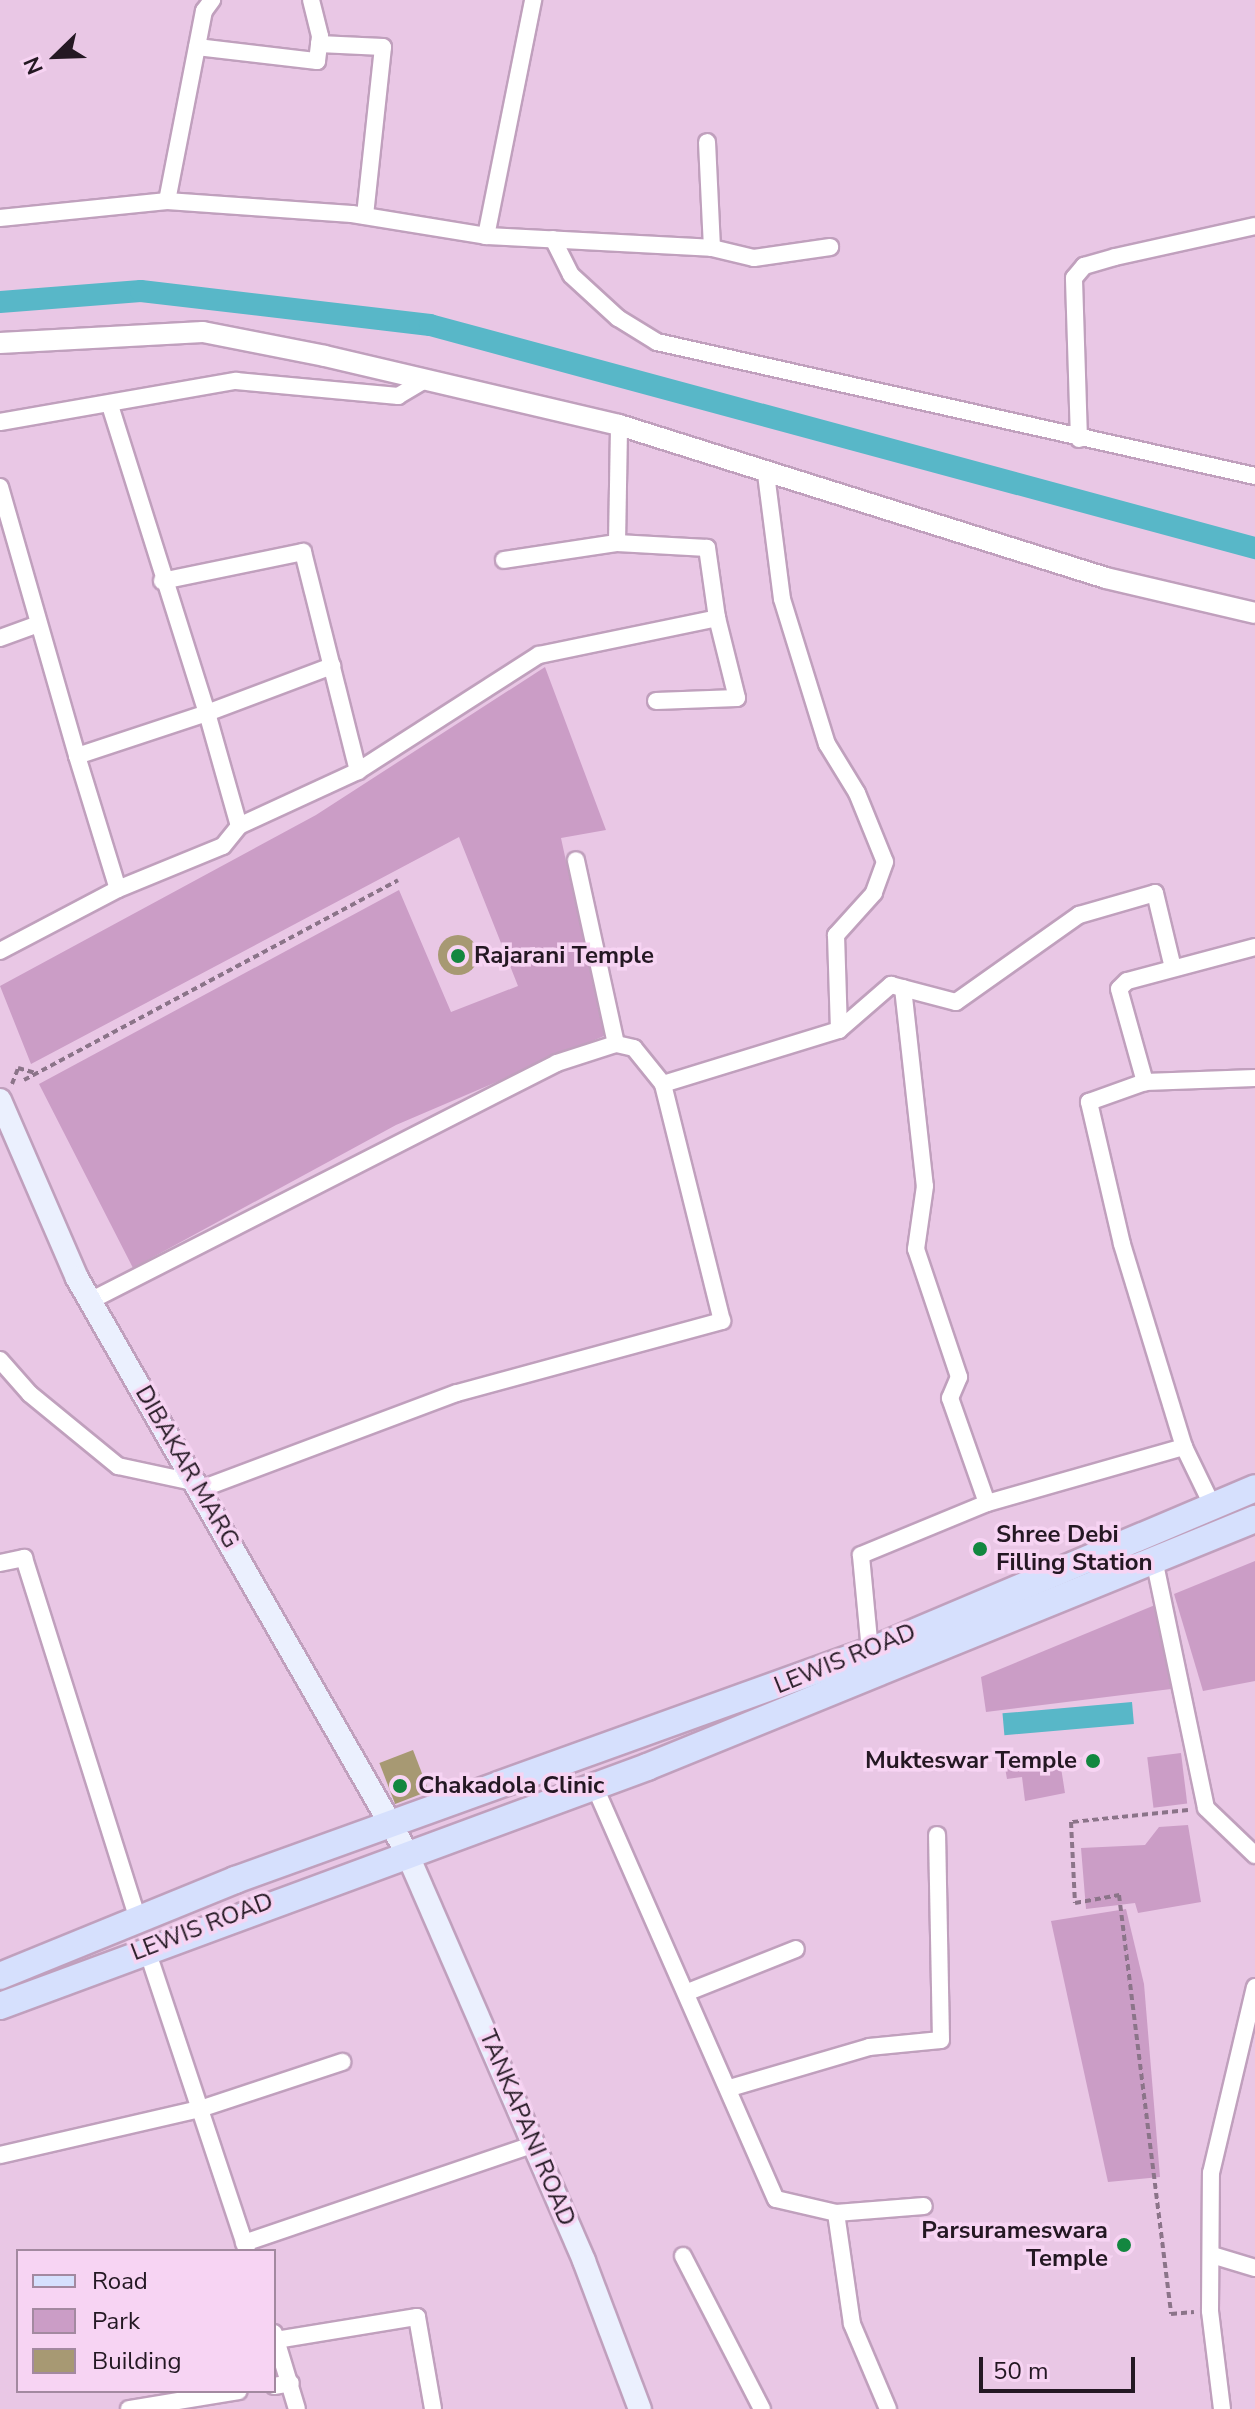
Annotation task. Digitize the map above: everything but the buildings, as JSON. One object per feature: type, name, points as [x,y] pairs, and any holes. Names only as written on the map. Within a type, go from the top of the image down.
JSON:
[{"type":"main road","name":"DIBAKAR MARG","points":[[6,1093],[90,1301],[406,1851]]},
{"type":"main road","name":"LEWIS ROAD","points":[[0,1976],[138,1920],[870,1651],[1255,1488]]},
{"type":"main road","name":"LEWIS ROAD","points":[[0,2006],[146,1947],[594,1785],[1155,1564],[1255,1519]]},
{"type":"main road","name":"TANKAPANI ROAD","points":[[406,1851],[535,2144],[640,2409]]},
{"type":"street","points":[[167,201],[197,47],[212,0]]},
{"type":"street","points":[[197,47],[317,61],[319,44],[311,0]]},
{"type":"street","points":[[486,236],[533,0]]},
{"type":"street","points":[[319,44],[383,47],[365,216]]},
{"type":"street","points":[[707,142],[712,248]]},
{"type":"street","points":[[0,218],[167,201],[365,216],[486,236],[712,248],[754,258],[830,247]]},
{"type":"street","points":[[1079,439],[1074,278],[1084,266],[1115,257],[1255,226]]},
{"type":"street","points":[[553,239],[571,275],[618,318],[657,342],[1255,476]]},
{"type":"street","points":[[0,343],[203,332],[619,425],[766,474],[1106,578],[1255,613]]},
{"type":"street","points":[[0,422],[236,381],[405,396],[425,380]]},
{"type":"street","points":[[110,405],[162,581],[207,713],[239,826]]},
{"type":"street","points":[[617,543],[619,425]]},
{"type":"street","points":[[766,474],[782,599],[827,744],[857,793],[885,862],[874,893],[836,935],[839,1030]]},
{"type":"street","points":[[0,487],[36,625],[118,889]]},
{"type":"street","points":[[504,560],[617,543],[707,548],[717,618],[737,698],[656,701]]},
{"type":"street","points":[[162,581],[303,552],[358,771]]},
{"type":"street","points":[[0,951],[118,889],[223,846],[239,826],[358,771],[539,655],[717,618]]},
{"type":"street","points":[[0,638],[36,625]]},
{"type":"street","points":[[77,756],[207,713],[332,666]]},
{"type":"street","points":[[576,860],[616,1044]]},
{"type":"street","points":[[663,1084],[839,1030],[891,985],[956,1002],[1079,915],[1155,893],[1173,968]]},
{"type":"street","points":[[1145,1082],[1119,989],[1127,981],[1255,947]]},
{"type":"street","points":[[903,988],[925,1186],[916,1249],[959,1377],[950,1398],[987,1503]]},
{"type":"street","points":[[0,1360],[30,1394],[118,1466],[199,1486],[457,1393],[722,1321],[663,1084],[634,1048],[616,1044],[557,1063],[90,1301]]},
{"type":"street","points":[[1213,1507],[1184,1447],[1122,1244],[1089,1102],[1145,1082],[1255,1078]]},
{"type":"street","points":[[870,1651],[861,1555],[987,1503],[1184,1447]]},
{"type":"street","points":[[0,1563],[24,1558],[138,1920]]},
{"type":"street","points":[[1155,1564],[1206,1808],[1255,1855]]},
{"type":"street","points":[[594,1785],[688,1992],[776,2199],[836,2213],[924,2206]]},
{"type":"street","points":[[730,2088],[869,2047],[941,2040],[937,1835]]},
{"type":"street","points":[[146,1947],[246,2247],[535,2144]]},
{"type":"street","points":[[688,1992],[796,1949]]},
{"type":"street","points":[[1222,2409],[1210,2311],[1215,2134],[1255,1987]]},
{"type":"street","points":[[0,2155],[200,2109],[342,2062]]},
{"type":"street","points":[[836,2213],[852,2324],[888,2409]]},
{"type":"street","points":[[1212,2255],[1255,2268]]},
{"type":"street","points":[[683,2256],[762,2409]]},
{"type":"street","points":[[276,2336],[417,2317],[433,2409]]},
{"type":"street","points":[[276,2343],[282,2384],[297,2409]]},
{"type":"street","points":[[138,2408],[227,2393]]},
{"type":"path","points":[[24,1080],[398,880]]},
{"type":"path","points":[[6,1093],[18,1068],[37,1073]]},
{"type":"path","points":[[1206,1808],[1071,1822],[1075,1903],[1119,1895],[1171,2314],[1210,2311]]},
{"type":"green space","points":[[545,667],[606,830],[561,838],[604,1036],[396,1125],[133,1268],[39,1084],[399,890],[451,1012],[518,986],[459,837],[31,1064],[0,986],[316,815]]},
{"type":"green space","points":[[1255,1561],[1255,1681],[1203,1691],[1174,1594]]},
{"type":"green space","points":[[1155,1605],[1171,1689],[986,1712],[981,1677]]},
{"type":"green space","points":[[1181,1753],[1187,1804],[1153,1808],[1147,1757]]},
{"type":"green space","points":[[1059,1755],[1065,1793],[1025,1801],[1022,1777],[1007,1779],[1004,1762]]},
{"type":"green space","points":[[1188,1825],[1201,1902],[1138,1913],[1135,1903],[1086,1909],[1081,1848],[1145,1845],[1159,1827]]},
{"type":"green space","points":[[1126,1909],[1144,1984],[1160,2177],[1108,2182],[1051,1921]]},
{"type":"water","points":[[1132,1702],[1134,1724],[1004,1735],[1002,1713]]},
{"type":"waterway","points":[[0,302],[141,291],[430,325],[1255,548]]},
{"type":"place","name":"Rajarani Temple","points":[[458,956]]},
{"type":"place","name":"Shree Debi Filling Station","points":[[980,1549]]},
{"type":"place","name":"Mukteswar Temple","points":[[1093,1761]]},
{"type":"place","name":"Chakadola Clinic","points":[[400,1786]]},
{"type":"place","name":"Parsurameswara Temple","points":[[1124,2245]]}]
